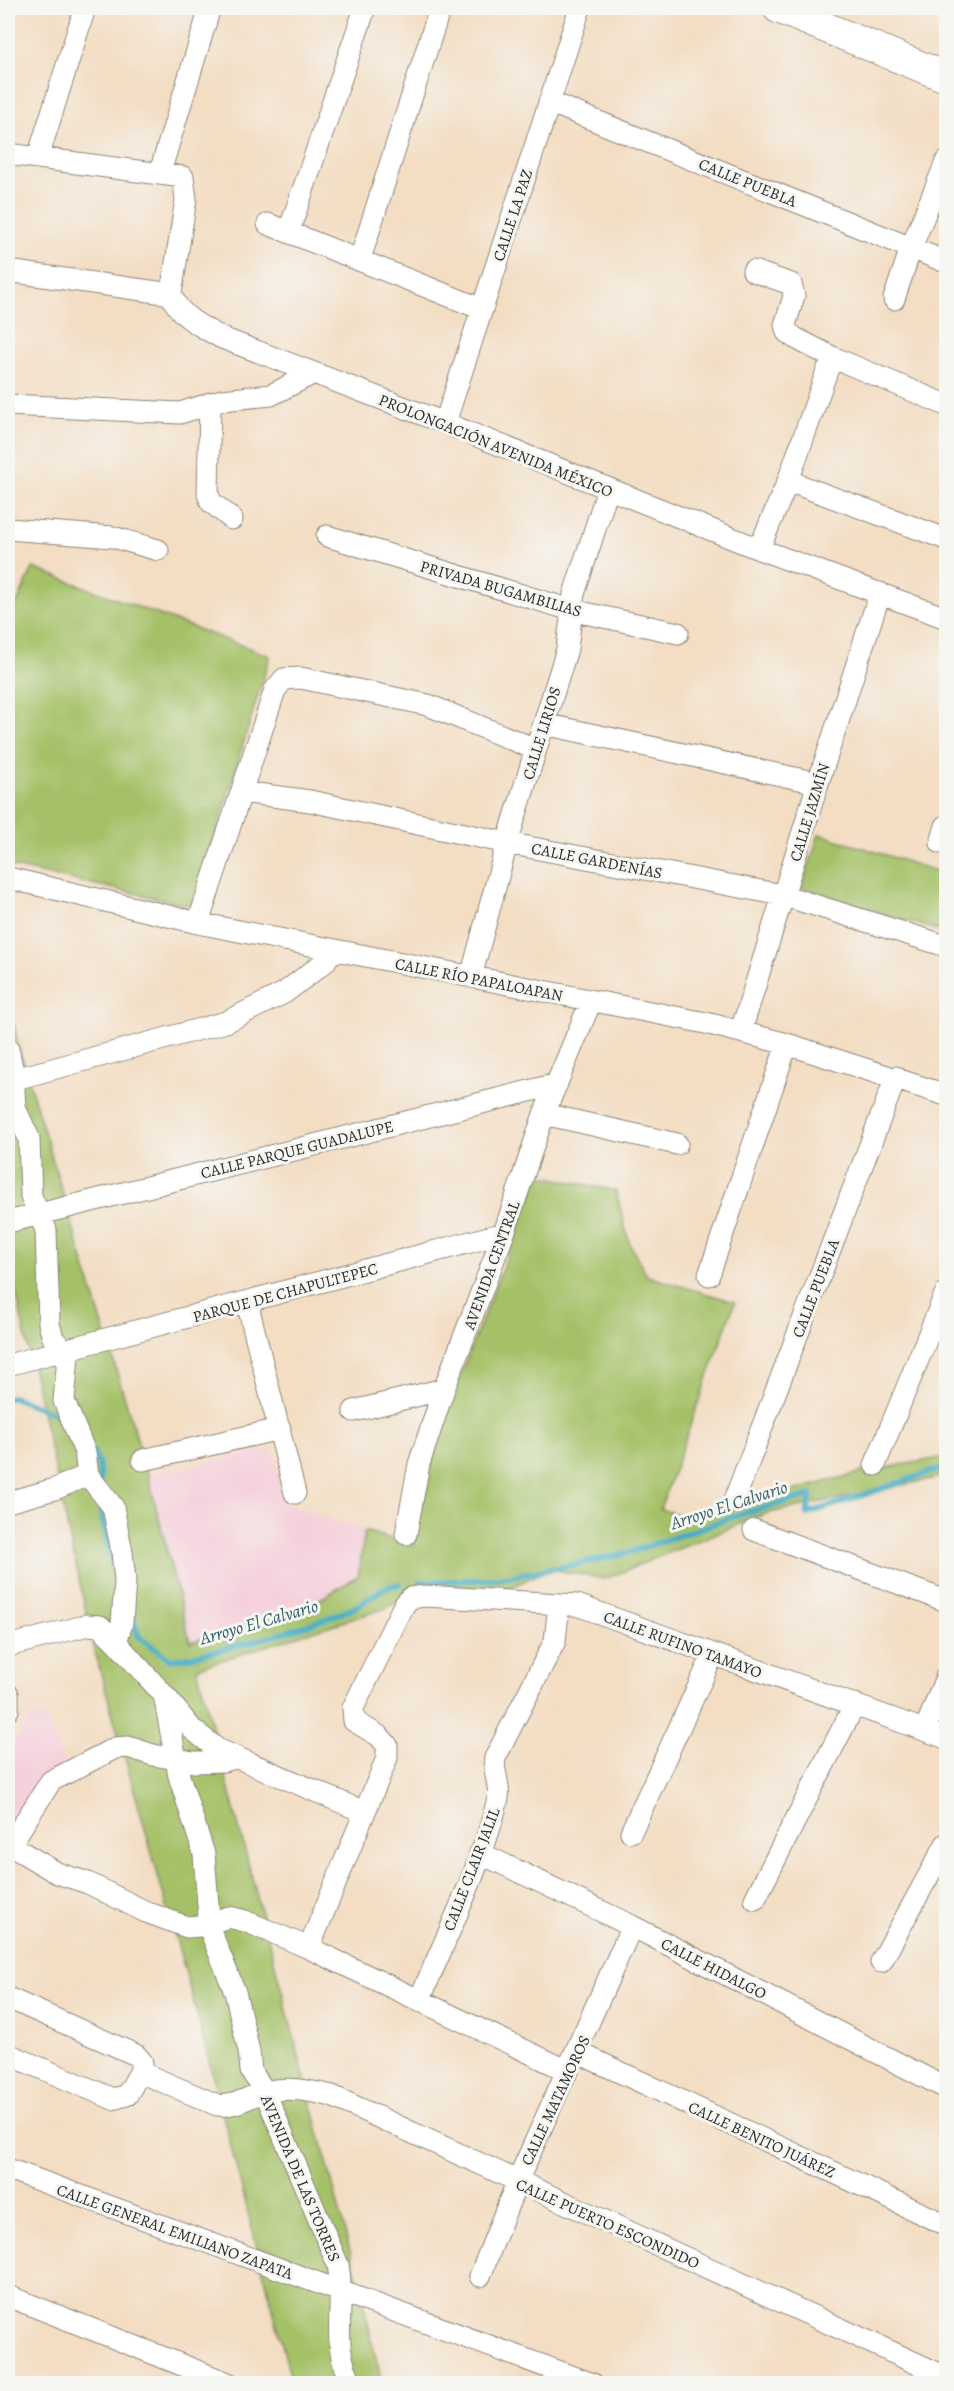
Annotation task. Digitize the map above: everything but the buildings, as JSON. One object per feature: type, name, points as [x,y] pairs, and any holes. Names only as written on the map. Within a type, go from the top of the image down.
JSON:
[{"type":"street","points":[[38,157],[85,8]]},
{"type":"street","points":[[160,172],[210,8]]},
{"type":"street","points":[[289,231],[365,8]]},
{"type":"street","points":[[360,259],[440,8]]},
{"type":"street","name":"CALLE LA PAZ","points":[[445,423],[580,8]]},
{"type":"street","points":[[778,8],[946,77]]},
{"type":"street","name":"CALLE PUEBLA","points":[[549,102],[946,262]]},
{"type":"street","points":[[8,154],[160,172],[183,177],[186,199],[171,294],[8,271]]},
{"type":"street","points":[[894,299],[911,248],[946,162]]},
{"type":"street","points":[[267,224],[482,309]]},
{"type":"street","points":[[753,271],[791,284],[794,296],[785,325],[787,332],[832,357],[946,405]]},
{"type":"street","name":"PROLONGACIÓN AVENIDA MÉXICO","points":[[171,294],[176,306],[192,322],[222,338],[445,423],[759,549],[946,618]]},
{"type":"street","points":[[759,549],[788,481],[832,357]]},
{"type":"street","points":[[8,405],[180,413],[210,403],[271,395],[314,373]]},
{"type":"street","points":[[210,403],[208,494],[211,502],[232,519]]},
{"type":"street","points":[[788,481],[946,539]]},
{"type":"street","name":"CALLE LIRIOS","points":[[471,977],[507,843],[567,649],[574,594],[608,489]]},
{"type":"street","points":[[8,529],[113,537],[158,550]]},
{"type":"street","name":"PRIVADA BUGAMBILIAS","points":[[327,536],[571,610],[678,633]]},
{"type":"street","name":"CALLE JAZMÍN","points":[[741,1031],[782,895],[880,593]]},
{"type":"street","points":[[198,922],[275,690],[284,679],[301,678],[428,705],[535,749]]},
{"type":"street","points":[[544,724],[818,783]]},
{"type":"street","name":"CALLE GARDENÍAS","points":[[242,792],[310,801],[507,843],[782,895],[946,946]]},
{"type":"street","name":"CALLE RÍO PAPALOAPAN","points":[[8,879],[332,950],[741,1031],[896,1077],[946,1095]]},
{"type":"street","points":[[117,1642],[122,1623],[124,1581],[122,1552],[113,1507],[88,1475],[85,1452],[64,1401],[63,1388],[69,1363],[66,1351],[53,1338],[49,1324],[46,1305],[48,1245],[46,1230],[31,1196],[29,1138],[15,1108],[9,1067],[226,1022],[284,993],[325,962],[332,950]]},
{"type":"street","name":"AVENIDA CENTRAL","points":[[406,1534],[419,1464],[444,1389],[504,1233],[544,1114],[591,1001]]},
{"type":"street","points":[[709,1275],[787,1044]]},
{"type":"street","name":"CALLE PUEBLA","points":[[735,1498],[896,1077]]},
{"type":"street","name":"CALLE PARQUE GUADALUPE","points":[[8,1221],[556,1083]]},
{"type":"street","points":[[544,1114],[677,1144]]},
{"type":"street","name":"PARQUE DE CHAPULTEPEC","points":[[8,1365],[504,1233]]},
{"type":"street","points":[[875,1466],[946,1292]]},
{"type":"street","points":[[247,1302],[295,1493]]},
{"type":"street","points":[[354,1411],[444,1389]]},
{"type":"street","points":[[143,1460],[280,1429]]},
{"type":"street","points":[[8,1502],[55,1489],[88,1475]]},
{"type":"street","points":[[754,1530],[946,1601]]},
{"type":"street","name":"CALLE RUFINO TAMAYO","points":[[364,1812],[387,1758],[387,1745],[379,1736],[354,1721],[352,1713],[404,1605],[410,1598],[425,1596],[577,1605],[946,1738]]},
{"type":"street","name":"CALLE CLAIR JALIL","points":[[419,2001],[480,1853],[498,1795],[493,1772],[495,1758],[555,1641],[559,1604]]},
{"type":"street","points":[[8,1646],[88,1625],[100,1626],[117,1642],[203,1740],[235,1758],[364,1812],[309,1948]]},
{"type":"street","points":[[631,1832],[712,1655]]},
{"type":"street","points":[[924,1730],[946,1677]]},
{"type":"street","points":[[8,1694],[8,1710]]},
{"type":"street","name":"AVENIDA DE LAS TORRES","points":[[164,1695],[175,1759],[204,1854],[209,1922],[213,1943],[235,1992],[249,2051],[249,2066],[265,2092],[338,2265],[342,2294],[340,2348],[344,2367],[353,2384]]},
{"type":"street","points":[[755,1899],[855,1704]]},
{"type":"street","points":[[9,1845],[46,1787],[62,1773],[122,1747],[175,1759],[214,1761],[235,1758]]},
{"type":"street","points":[[881,1962],[946,1844]]},
{"type":"street","name":"CALLE BENITO JUÁREZ","points":[[9,1845],[57,1873],[88,1883],[146,1912],[187,1927],[200,1926],[229,1917],[240,1919],[309,1948],[419,2001],[573,2062],[946,2225]]},
{"type":"street","name":"CALLE HIDALGO","points":[[480,1853],[632,1926],[946,2088]]},
{"type":"street","name":"CALLE MATAMOROS","points":[[480,2276],[517,2182],[573,2062],[632,1926]]},
{"type":"street","points":[[8,1998],[136,2055],[142,2062],[140,2072],[127,2095],[113,2099],[8,2054]]},
{"type":"street","name":"CALLE PUERTO ESCONDIDO","points":[[140,2072],[223,2106],[265,2092],[307,2091],[332,2096],[946,2377]]},
{"type":"street","name":"CALLE GENERAL EMILIANO ZAPATA","points":[[8,2169],[342,2294],[593,2384]]},
{"type":"street","points":[[8,2296],[230,2384]]},
{"type":"shaded area","points":[[273,1449],[284,1503],[365,1531],[359,1576],[306,1608],[190,1643],[148,1475]]},
{"type":"shaded area","points":[[46,1717],[65,1764],[8,1837],[8,1752],[28,1720]]},
{"type":"green space","points":[[33,568],[270,656],[194,906],[8,866],[8,623]]},
{"type":"green space","points":[[819,834],[946,874],[946,933],[802,888]]},
{"type":"green space","points":[[8,1000],[20,1052],[148,1475],[190,1642],[306,1608],[358,1576],[365,1531],[414,1546],[441,1424],[539,1175],[616,1191],[629,1242],[647,1276],[735,1302],[660,1509],[692,1519],[862,1472],[946,1457],[946,1476],[764,1514],[605,1579],[549,1569],[499,1593],[426,1590],[383,1609],[197,1668],[358,2281],[382,2383],[292,2383],[193,1999],[95,1652],[8,1257]]},
{"type":"waterway","name":"Arroyo El Calvario","points":[[8,1398],[13,1397],[66,1418]]},
{"type":"waterway","name":"Arroyo El Calvario","points":[[93,1451],[99,1465],[100,1481]]},
{"type":"waterway","name":"Arroyo El Calvario","points":[[420,1582],[495,1579],[628,1553],[745,1513],[811,1495],[807,1514],[946,1467]]},
{"type":"waterway","name":"Arroyo El Calvario","points":[[101,1500],[101,1513],[115,1572]]},
{"type":"waterway","name":"Arroyo El Calvario","points":[[131,1613],[139,1637],[171,1660],[238,1646],[304,1626],[354,1608],[384,1588],[400,1584]]}]
